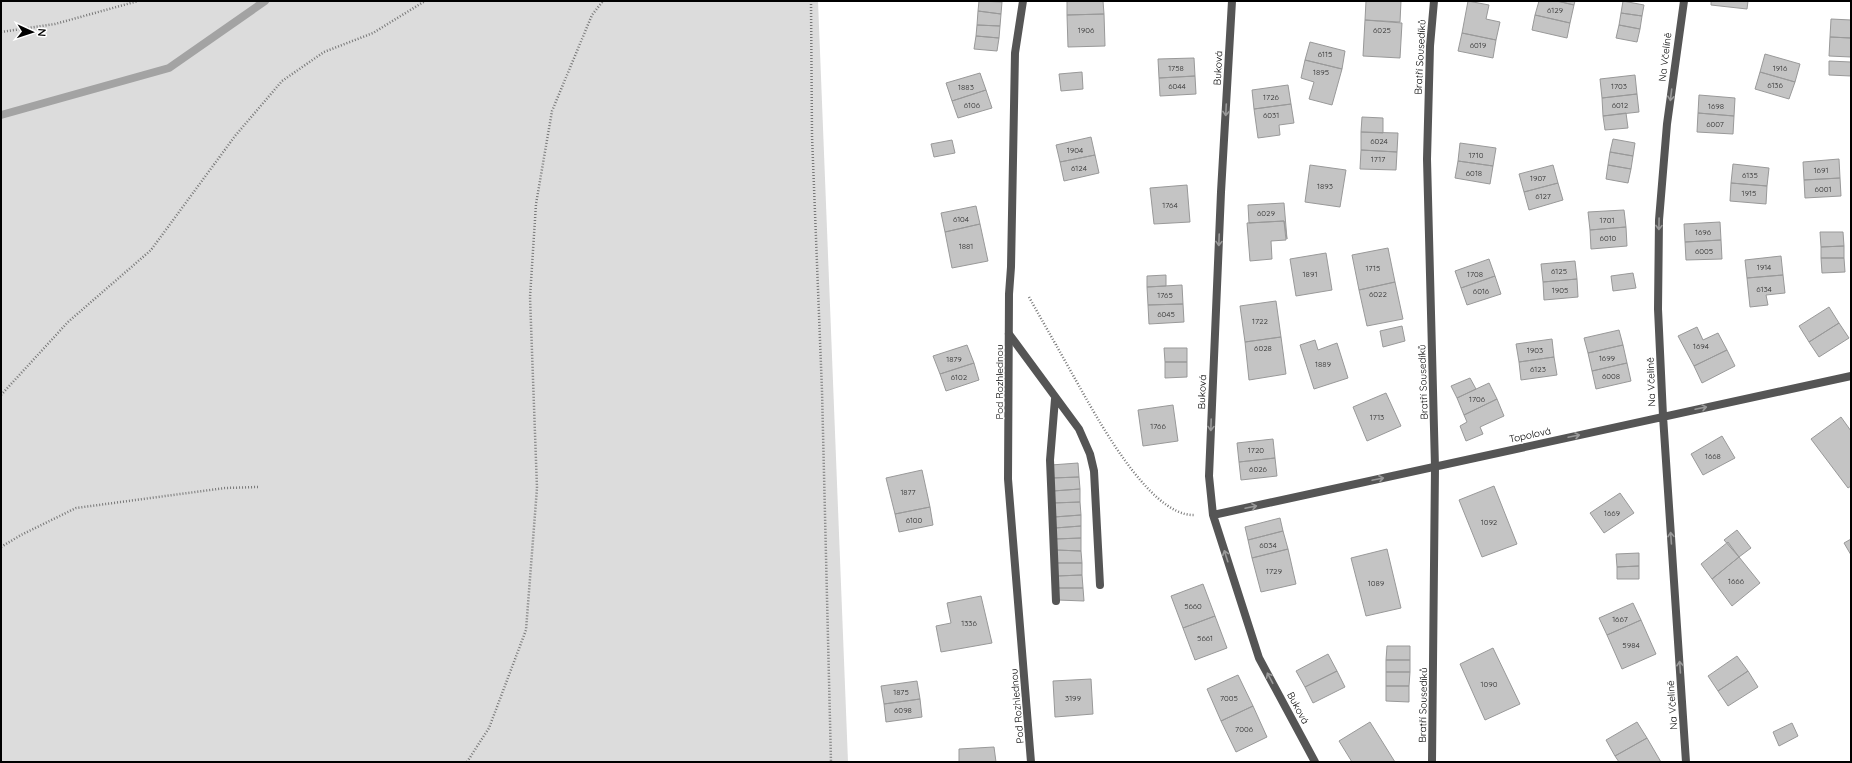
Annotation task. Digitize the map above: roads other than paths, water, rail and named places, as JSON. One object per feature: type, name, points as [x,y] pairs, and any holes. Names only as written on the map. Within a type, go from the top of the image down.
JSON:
[{"type":"street","name":"Pod Rozhlednou","points":[[1023,1],[1015,53],[1009,334],[1008,480],[1031,762]]},
{"type":"street","name":"Buková","points":[[1232,1],[1221,200],[1209,476],[1213,515],[1259,658],[1315,762]]},
{"type":"street","name":"Bratří Sousedíků","points":[[1432,762],[1435,466],[1427,159],[1430,46],[1434,1]]},
{"type":"street","name":"Na Včelíně","points":[[1684,1],[1667,124],[1659,220],[1658,309],[1663,416],[1686,762]]},
{"type":"street","points":[[1009,334],[1055,399],[1079,429],[1090,454],[1094,471],[1100,584]]},
{"type":"street","name":"Topolová","points":[[1213,515],[1851,376]]},
{"type":"street","points":[[1055,399],[1050,460],[1056,601]]},
{"type":"waterway","points":[[1,115],[169,68],[265,1]]}]
